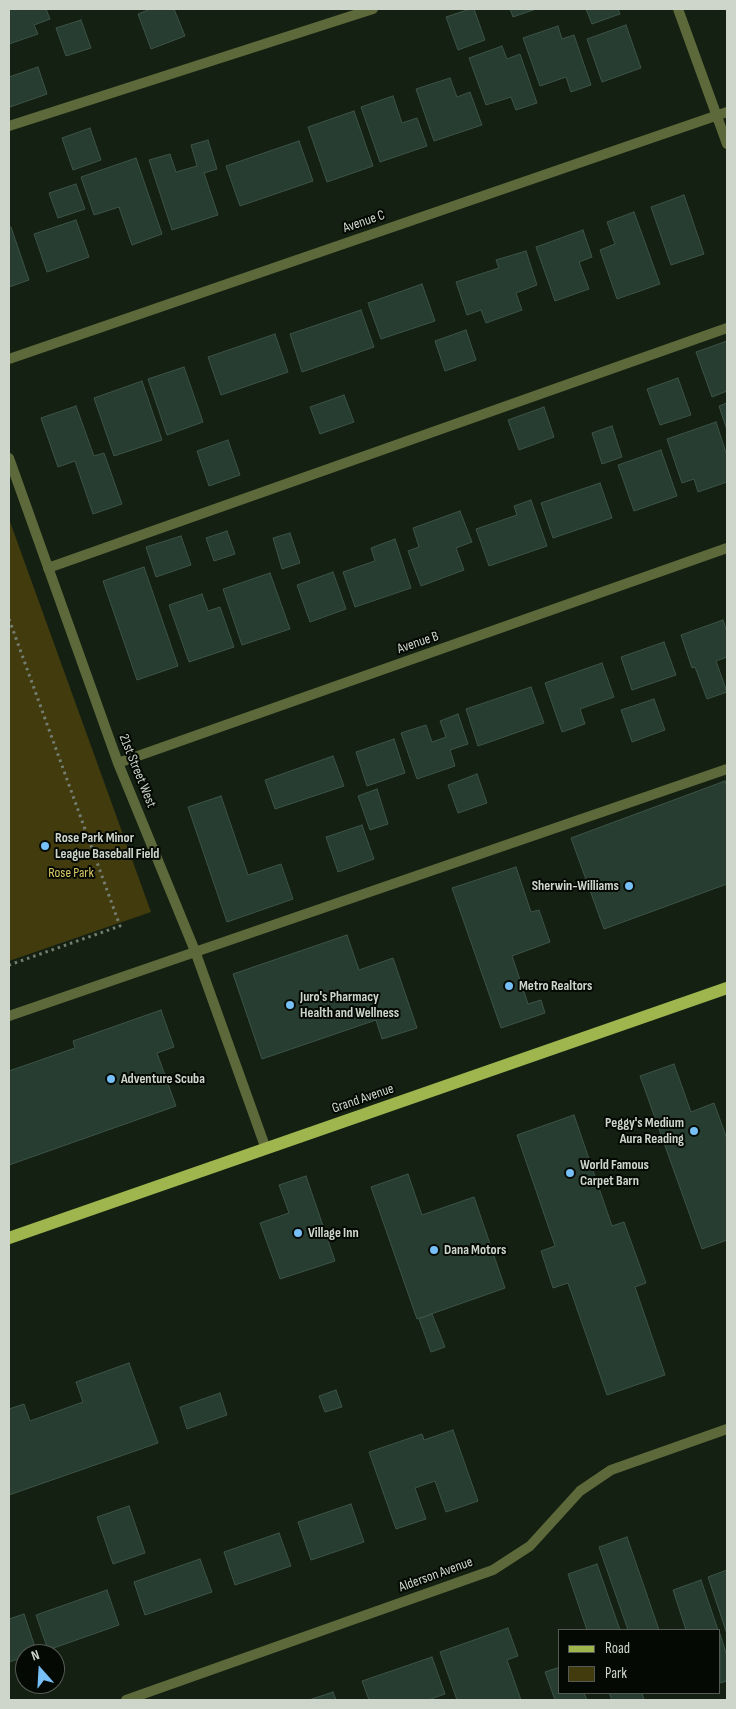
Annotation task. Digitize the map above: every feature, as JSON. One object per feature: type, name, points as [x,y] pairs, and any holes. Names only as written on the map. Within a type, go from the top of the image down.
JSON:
[{"type":"main road","name":"Grand Avenue","points":[[9,1238],[727,988]]},
{"type":"street","points":[[9,126],[373,9]]},
{"type":"street","points":[[678,9],[727,144]]},
{"type":"street","name":"Avenue C","points":[[9,359],[727,112]]},
{"type":"street","points":[[48,568],[727,328]]},
{"type":"street","name":"21st Street West","points":[[9,458],[118,763],[195,950],[266,1149]]},
{"type":"street","name":"Avenue B","points":[[118,763],[727,548]]},
{"type":"street","points":[[9,1016],[195,950],[727,769]]},
{"type":"street","name":"Alderson Avenue","points":[[126,1700],[493,1570],[530,1546],[580,1491],[610,1470],[727,1429]]},
{"type":"path","points":[[9,618],[120,926],[9,965]]},
{"type":"green space","name":"Rose Park","points":[[9,519],[151,912],[9,961]]},
{"type":"building","points":[[9,9],[46,9],[50,19],[34,25],[38,34],[9,44]]},
{"type":"building","points":[[151,9],[174,9],[185,36],[151,49],[138,14]]},
{"type":"building","points":[[474,9],[485,40],[458,50],[446,17]]},
{"type":"building","points":[[510,9],[536,9],[513,17]]},
{"type":"building","points":[[586,9],[618,9],[620,14],[592,24]]},
{"type":"building","points":[[81,20],[91,48],[66,56],[56,28]]},
{"type":"building","points":[[626,25],[641,68],[602,82],[587,39]]},
{"type":"building","points":[[558,26],[562,39],[574,35],[591,85],[571,92],[566,77],[540,86],[523,38]]},
{"type":"building","points":[[502,46],[507,59],[520,54],[537,103],[516,110],[511,97],[486,105],[469,58]]},
{"type":"building","points":[[38,67],[47,94],[10,107],[9,77]]},
{"type":"building","points":[[450,78],[457,97],[470,92],[482,125],[434,141],[416,89]]},
{"type":"building","points":[[393,96],[402,123],[417,118],[427,146],[380,162],[361,107]]},
{"type":"building","points":[[354,111],[373,166],[327,182],[308,127]]},
{"type":"building","points":[[90,128],[101,160],[73,170],[62,138]]},
{"type":"building","points":[[208,140],[217,169],[204,173],[218,215],[172,230],[149,160],[170,154],[176,172],[197,166],[191,145]]},
{"type":"building","points":[[299,141],[313,181],[240,206],[226,166]]},
{"type":"building","points":[[136,158],[162,234],[132,245],[119,207],[94,215],[81,177]]},
{"type":"building","points":[[76,184],[85,209],[58,218],[49,193]]},
{"type":"building","points":[[684,195],[704,254],[671,265],[651,207]]},
{"type":"building","points":[[634,212],[660,284],[617,299],[600,250],[615,244],[607,222]]},
{"type":"building","points":[[76,220],[89,257],[47,272],[34,234]]},
{"type":"building","points":[[9,227],[11,227],[29,280],[9,287]]},
{"type":"building","points":[[583,230],[592,257],[579,262],[589,289],[555,301],[536,247]]},
{"type":"building","points":[[526,251],[537,285],[516,293],[522,310],[486,323],[481,310],[467,315],[456,282],[499,268],[496,260]]},
{"type":"building","points":[[422,284],[435,321],[381,339],[368,303]]},
{"type":"building","points":[[361,310],[374,347],[302,372],[290,334]]},
{"type":"building","points":[[466,330],[476,360],[445,371],[435,341]]},
{"type":"building","points":[[275,334],[288,372],[221,395],[208,357]]},
{"type":"building","points":[[727,341],[727,391],[712,397],[696,352]]},
{"type":"building","points":[[184,367],[203,422],[167,435],[148,379]]},
{"type":"building","points":[[678,378],[691,415],[660,425],[647,389]]},
{"type":"building","points":[[142,381],[162,440],[114,456],[94,398]]},
{"type":"building","points":[[344,395],[354,422],[320,434],[310,407]]},
{"type":"building","points":[[727,403],[727,430],[719,406]]},
{"type":"building","points":[[76,406],[94,456],[104,453],[122,504],[93,514],[75,461],[58,467],[41,418]]},
{"type":"building","points":[[544,407],[554,437],[519,450],[508,420]]},
{"type":"building","points":[[716,422],[727,456],[727,482],[698,492],[694,479],[682,483],[667,439]]},
{"type":"building","points":[[612,426],[622,457],[602,464],[592,433]]},
{"type":"building","points":[[228,440],[240,475],[209,486],[197,451]]},
{"type":"building","points":[[661,450],[677,496],[634,511],[618,465]]},
{"type":"building","points":[[600,483],[612,518],[553,538],[541,503]]},
{"type":"building","points":[[531,500],[547,546],[489,566],[476,529],[517,515],[514,506]]},
{"type":"building","points":[[460,511],[472,542],[456,548],[464,570],[421,586],[408,551],[419,547],[413,528]]},
{"type":"building","points":[[227,531],[235,554],[214,561],[206,538]]},
{"type":"building","points":[[290,533],[300,563],[282,569],[273,538]]},
{"type":"building","points":[[181,536],[191,565],[156,577],[146,547]]},
{"type":"building","points":[[395,539],[411,588],[355,607],[343,572],[375,561],[371,548]]},
{"type":"building","points":[[144,567],[178,666],[137,680],[103,581]]},
{"type":"building","points":[[333,572],[346,609],[310,622],[297,585]]},
{"type":"building","points":[[270,573],[290,629],[242,645],[223,589]]},
{"type":"building","points":[[202,594],[208,611],[220,607],[234,647],[189,662],[169,605]]},
{"type":"building","points":[[723,620],[727,632],[727,657],[716,661],[727,692],[707,699],[695,667],[692,668],[681,635]]},
{"type":"building","points":[[664,642],[676,675],[632,690],[621,657]]},
{"type":"building","points":[[602,663],[614,697],[580,709],[585,724],[562,732],[545,683]]},
{"type":"building","points":[[531,687],[544,723],[478,746],[466,709]]},
{"type":"building","points":[[654,699],[665,730],[632,742],[621,710]]},
{"type":"building","points":[[458,714],[468,744],[450,750],[455,766],[417,779],[401,733],[426,725],[432,742],[446,737],[440,721]]},
{"type":"building","points":[[394,739],[405,773],[367,786],[356,752]]},
{"type":"building","points":[[333,756],[344,786],[275,809],[265,780]]},
{"type":"building","points":[[477,774],[487,803],[458,813],[448,785]]},
{"type":"building","points":[[725,781],[727,787],[727,884],[604,929],[571,838]]},
{"type":"building","points":[[377,789],[388,824],[370,830],[358,796]]},
{"type":"building","points":[[221,796],[248,875],[281,864],[293,899],[227,922],[188,807]]},
{"type":"building","points":[[362,825],[374,859],[338,872],[326,837]]},
{"type":"building","points":[[516,867],[531,912],[539,910],[550,942],[512,956],[528,1004],[541,1000],[545,1013],[501,1028],[452,888]]},
{"type":"building","points":[[347,935],[359,970],[393,958],[417,1028],[382,1039],[376,1020],[262,1059],[233,974]]},
{"type":"building","points":[[161,1010],[174,1047],[157,1053],[176,1106],[9,1165],[9,1071],[75,1048],[73,1041]]},
{"type":"building","points":[[674,1064],[691,1112],[714,1103],[727,1139],[727,1240],[702,1249],[640,1076]]},
{"type":"building","points":[[574,1115],[612,1226],[624,1222],[646,1283],[635,1287],[665,1375],[607,1395],[568,1283],[553,1288],[541,1251],[555,1246],[517,1135]]},
{"type":"building","points":[[408,1174],[422,1215],[474,1197],[505,1288],[417,1319],[371,1187]]},
{"type":"building","points":[[306,1176],[335,1261],[280,1279],[260,1223],[289,1213],[279,1185]]},
{"type":"building","points":[[432,1314],[445,1347],[431,1352],[419,1319]]},
{"type":"building","points":[[129,1363],[158,1443],[9,1495],[9,1409],[24,1404],[30,1421],[83,1402],[76,1382]]},
{"type":"building","points":[[336,1390],[342,1407],[325,1412],[319,1396]]},
{"type":"building","points":[[220,1393],[227,1415],[187,1429],[180,1407]]},
{"type":"building","points":[[453,1430],[478,1501],[446,1512],[435,1481],[415,1488],[426,1519],[396,1529],[369,1452],[422,1434],[424,1440]]},
{"type":"building","points":[[351,1504],[364,1542],[311,1560],[298,1522]]},
{"type":"building","points":[[129,1506],[145,1553],[113,1564],[97,1517]]},
{"type":"building","points":[[279,1533],[291,1566],[235,1585],[224,1552]]},
{"type":"building","points":[[627,1537],[659,1629],[628,1629],[599,1547]]},
{"type":"building","points":[[200,1559],[212,1592],[145,1615],[134,1582]]},
{"type":"building","points":[[597,1564],[620,1629],[587,1629],[568,1574]]},
{"type":"building","points":[[727,1570],[727,1634],[708,1577]]},
{"type":"building","points":[[701,1580],[718,1629],[686,1629],[673,1590]]},
{"type":"building","points":[[107,1590],[119,1625],[65,1644],[46,1644],[36,1615]]},
{"type":"building","points":[[24,1614],[34,1644],[15,1644],[15,1660],[9,1662],[9,1619]]},
{"type":"building","points":[[508,1628],[518,1656],[507,1660],[521,1700],[457,1700],[440,1652]]},
{"type":"building","points":[[721,1637],[727,1656],[727,1681],[721,1683]]},
{"type":"building","points":[[432,1657],[445,1694],[428,1700],[369,1700],[362,1681]]},
{"type":"building","points":[[558,1668],[558,1694],[584,1694],[587,1700],[555,1700],[545,1672]]},
{"type":"building","points":[[333,1692],[336,1700],[309,1700]]},
{"type":"building","points":[[609,1694],[642,1694],[644,1700],[612,1700]]},
{"type":"place","name":"Rose Park Minor League Baseball Field","points":[[45,846]]},
{"type":"place","name":"Sherwin-Williams","points":[[629,886]]},
{"type":"place","name":"Metro Realtors","points":[[509,986]]},
{"type":"place","name":"Juro's Pharmacy Health and Wellness","points":[[290,1005]]},
{"type":"place","name":"Adventure Scuba","points":[[111,1079]]},
{"type":"place","name":"Peggy's Medium Aura Reading","points":[[694,1131]]},
{"type":"place","name":"World Famous Carpet Barn","points":[[570,1173]]},
{"type":"place","name":"Village Inn","points":[[298,1233]]},
{"type":"place","name":"Dana Motors","points":[[434,1250]]}]
